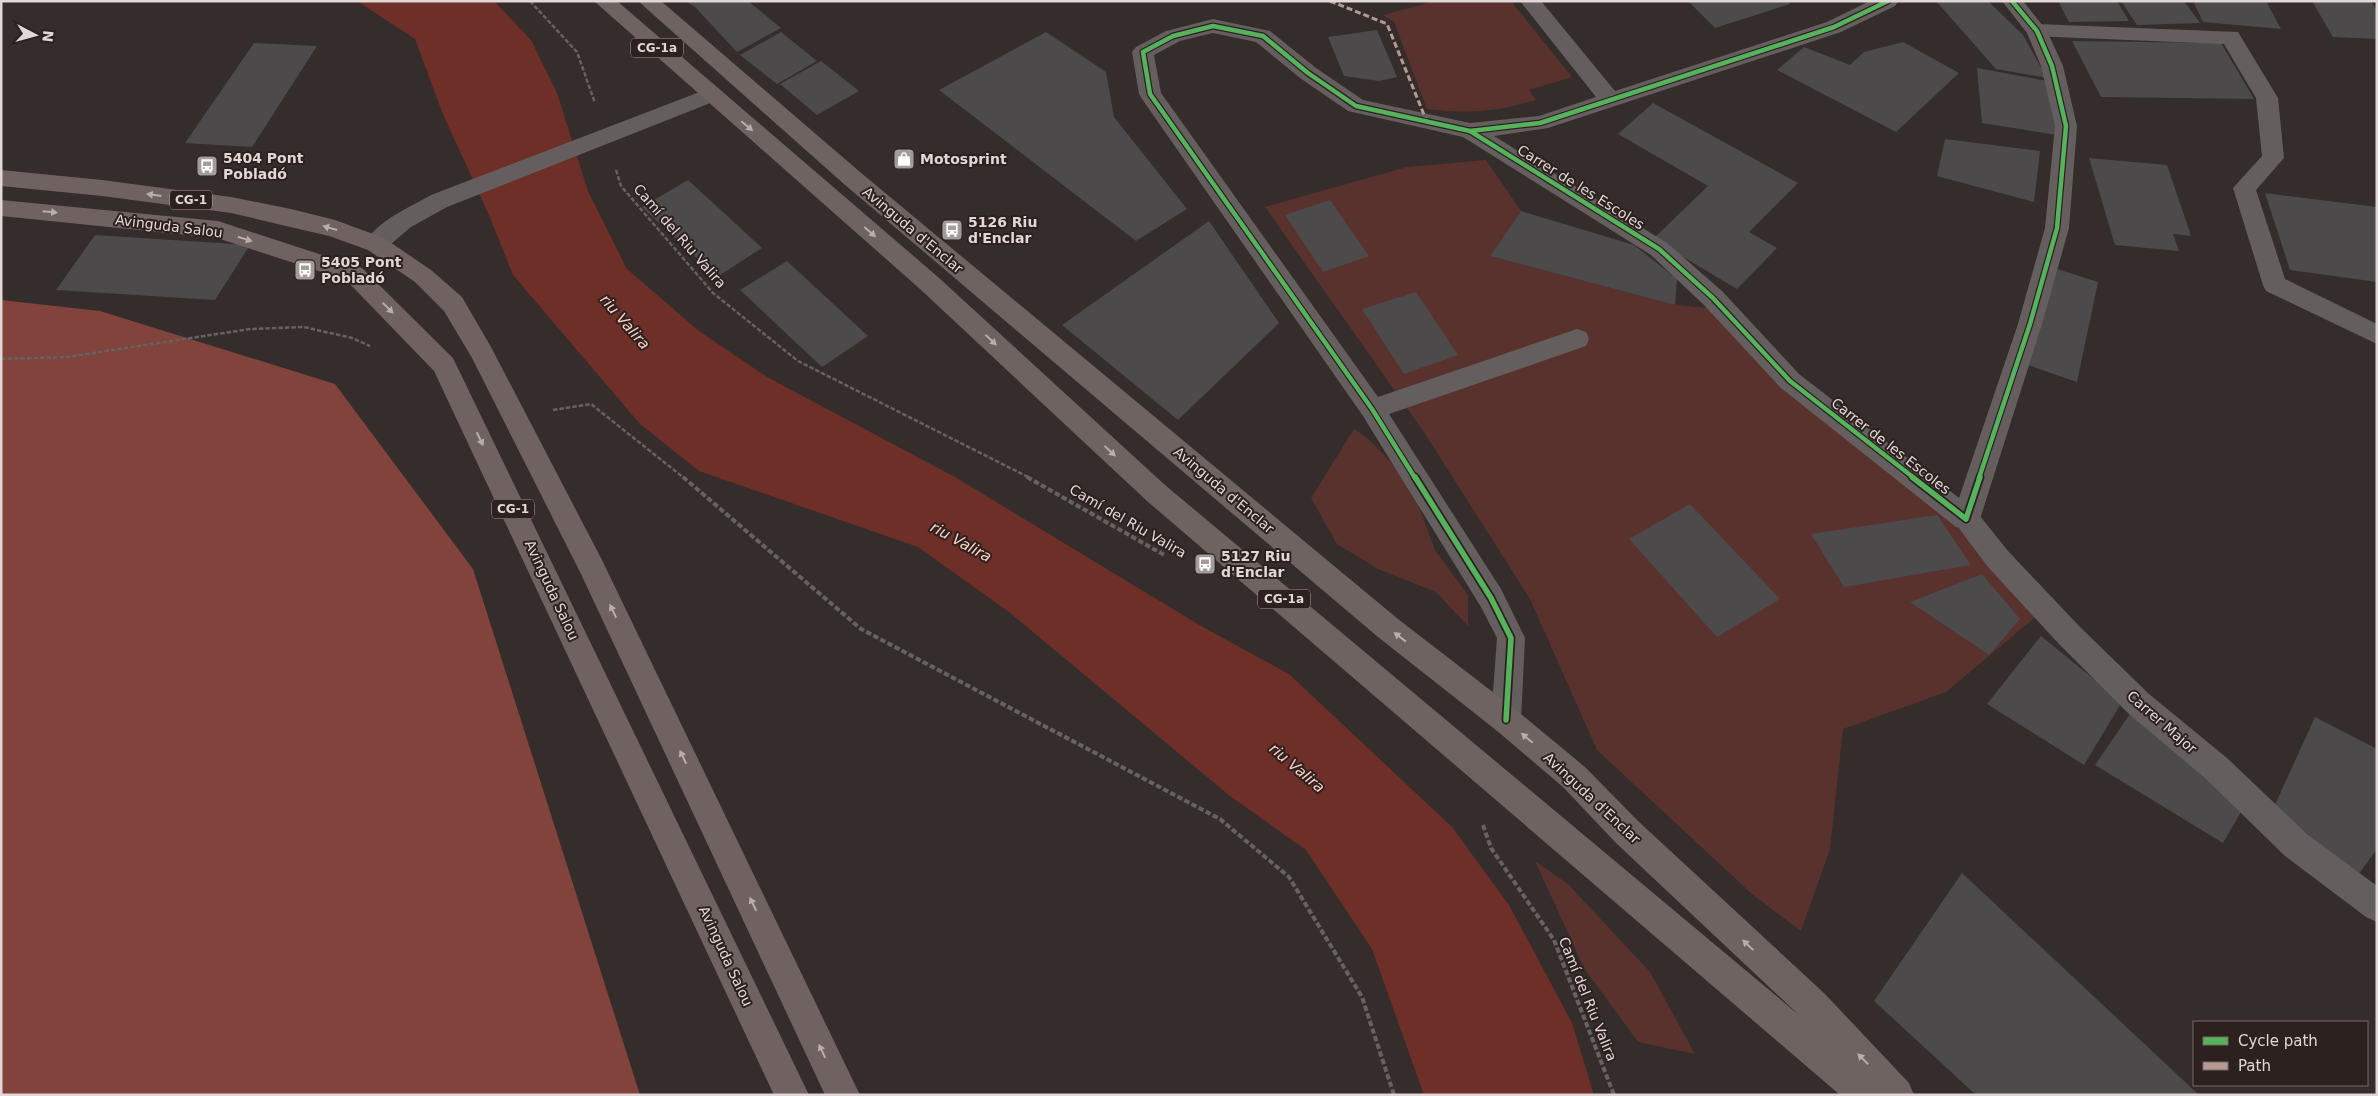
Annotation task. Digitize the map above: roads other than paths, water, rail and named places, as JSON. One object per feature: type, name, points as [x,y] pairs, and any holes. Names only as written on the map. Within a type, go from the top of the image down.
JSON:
[{"type":"highway","name":"CG-1","points":[[1,178],[102,188],[231,205],[291,217],[335,229],[376,244],[423,276],[453,304],[482,354],[592,568],[843,1095]]},
{"type":"highway","name":"Avinguda Salou","points":[[1,208],[218,230],[354,274],[444,364],[792,1095]]},
{"type":"main road","name":"CG-1a","points":[[604,1],[710,95]]},
{"type":"main road","name":"Avinguda d'Enclar","points":[[648,1],[852,178],[1388,628],[1506,720],[1574,777],[1627,832],[1813,1006],[1897,1095]]},
{"type":"main road","name":"Avinguda d'Enclar","points":[[710,95],[929,283],[1156,493],[1867,1095]]},
{"type":"street","points":[[1530,1],[1610,99]]},
{"type":"street","name":"Carrer de les Escoles","points":[[1506,720],[1511,638],[1491,598],[1372,409],[1150,94],[1143,52],[1173,36],[1214,26],[1263,36],[1308,74],[1356,106],[1470,131],[1540,123],[1834,27],[1888,1]]},
{"type":"street","points":[[1966,519],[2030,324],[2057,228],[2066,126],[2052,66],[2037,31],[2012,1]]},
{"type":"street","points":[[2037,31],[2231,37],[2267,98],[2273,158],[2244,188],[2275,285],[2377,335]]},
{"type":"street","points":[[376,244],[402,221],[439,201],[710,95]]},
{"type":"street","name":"Carrer de les Escoles","points":[[1470,131],[1659,249],[1713,298],[1790,381],[1966,519]]},
{"type":"street","points":[[1372,409],[1577,339]]},
{"type":"street","name":"Carrer Major","points":[[1966,519],[2023,587],[2139,704],[2216,768],[2296,845],[2377,906]]},
{"type":"water","name":"riu Valira","points":[[357,1],[494,1],[531,40],[557,93],[588,191],[627,269],[699,331],[767,377],[955,477],[1201,626],[1289,674],[1452,827],[1509,905],[1572,1023],[1594,1095],[1424,1095],[1372,949],[1306,850],[1230,796],[1009,612],[918,547],[699,471],[640,424],[513,275],[489,215],[442,112],[415,39]]},
{"type":"place","name":"Motosprint","points":[[904,159]]},
{"type":"place","name":"5404 Pont Pobladó","points":[[207,166]]},
{"type":"place","name":"5126 Riu d'Enclar","points":[[952,230]]},
{"type":"place","name":"5405 Pont Pobladó","points":[[305,270]]},
{"type":"place","name":"5127 Riu d'Enclar","points":[[1205,564]]}]
